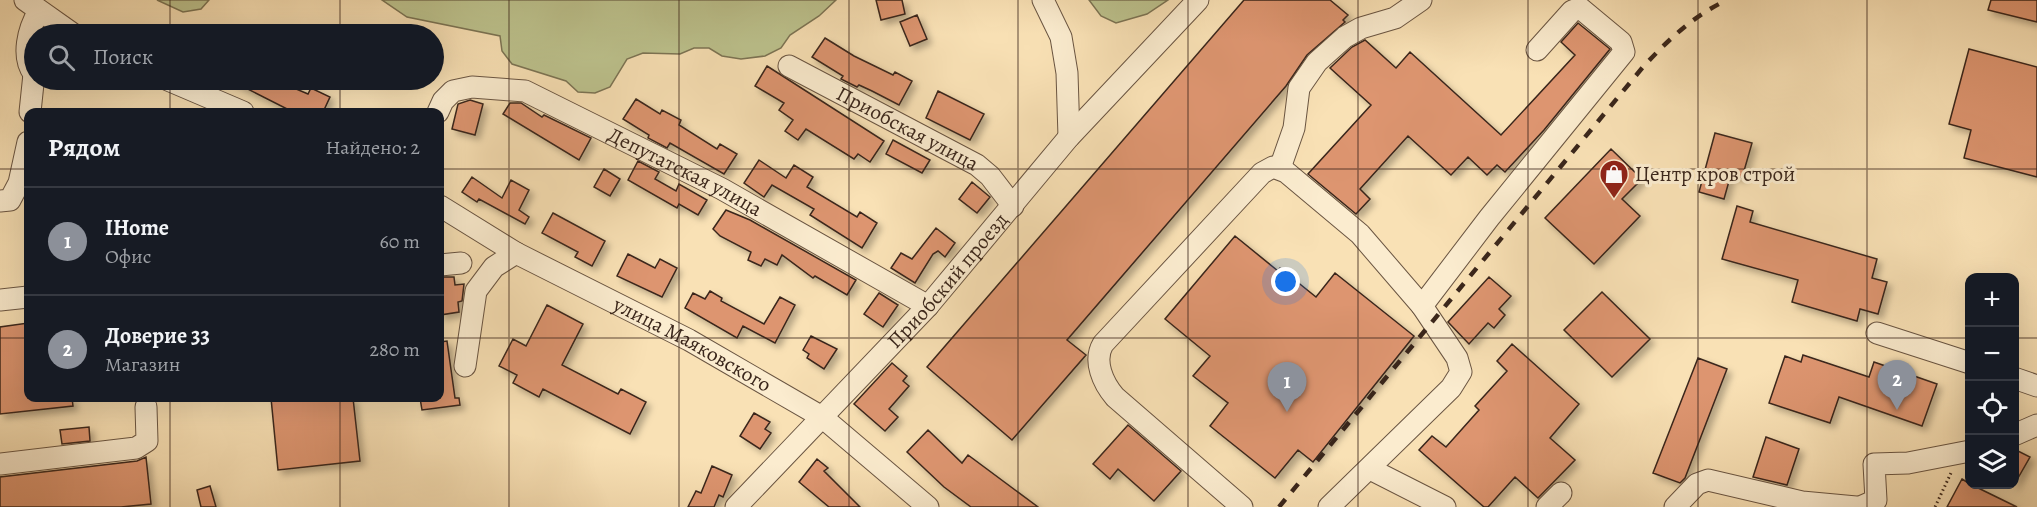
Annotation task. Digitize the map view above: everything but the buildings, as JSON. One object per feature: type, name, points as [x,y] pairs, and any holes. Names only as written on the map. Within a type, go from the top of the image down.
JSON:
[{"type":"street","points":[[1043,0],[1062,46],[1067,73],[1069,137]]},
{"type":"street","name":"Приобский проезд","points":[[736,507],[928,306],[1069,137],[1198,0]]},
{"type":"street","points":[[1280,168],[1294,128],[1299,88],[1317,62],[1345,37],[1361,28],[1395,18],[1421,0]]},
{"type":"street","points":[[32,6],[58,24]]},
{"type":"street","points":[[31,24],[32,6]]},
{"type":"street","points":[[1422,306],[1489,218],[1624,52],[1621,42],[1580,8],[1572,11],[1537,50]]},
{"type":"street","name":"Приобская улица","points":[[789,66],[977,165],[990,176],[1013,206]]},
{"type":"street","name":"Депутатская улица","points":[[440,108],[453,91],[472,87],[525,91],[722,189],[928,306]]},
{"type":"street","points":[[30,108],[32,90]]},
{"type":"street","points":[[191,90],[234,108]]},
{"type":"street","points":[[0,201],[10,200],[20,183],[24,162]]},
{"type":"street","points":[[1242,507],[1115,397],[1104,380],[1099,352],[1262,173],[1273,167],[1280,168],[1360,234],[1422,306],[1457,358],[1461,372],[1451,387],[1329,507]]},
{"type":"street","name":"улица Маяковского","points":[[444,208],[516,253],[689,340],[822,417],[928,507]]},
{"type":"street","points":[[465,366],[476,291],[494,267],[516,253]]},
{"type":"street","points":[[444,264],[461,262]]},
{"type":"street","points":[[0,300],[24,297]]},
{"type":"street","points":[[1877,333],[1965,361]]},
{"type":"street","points":[[2019,380],[2037,386]]},
{"type":"street","points":[[0,464],[136,448],[147,441],[146,407]]},
{"type":"street","points":[[2019,433],[2037,425]]},
{"type":"street","points":[[1675,507],[1697,484],[1708,480],[1802,502],[1867,505],[1874,464],[1908,463],[1965,452]]},
{"type":"street","points":[[1370,469],[1445,507]]},
{"type":"path","points":[[1935,507],[1965,454]]},
{"type":"green space","points":[[157,0],[209,0],[201,9],[183,12]]},
{"type":"green space","points":[[382,0],[836,0],[819,16],[790,35],[781,48],[765,56],[741,59],[722,56],[709,48],[694,48],[680,54],[643,53],[627,59],[610,87],[595,93],[578,92],[566,81],[512,64],[502,51],[500,36],[407,17]]},
{"type":"green space","points":[[1089,0],[1168,0],[1147,14],[1116,23],[1101,16]]},
{"type":"railway","points":[[1279,507],[1643,67],[1682,29],[1703,13],[1727,0]]},
{"type":"place","name":"Центр кров строй","points":[[1614,200]]},
{"type":"place","name":"Доверие 33","points":[[1897,410]]},
{"type":"place","name":"IHome","points":[[1287,412]]}]
